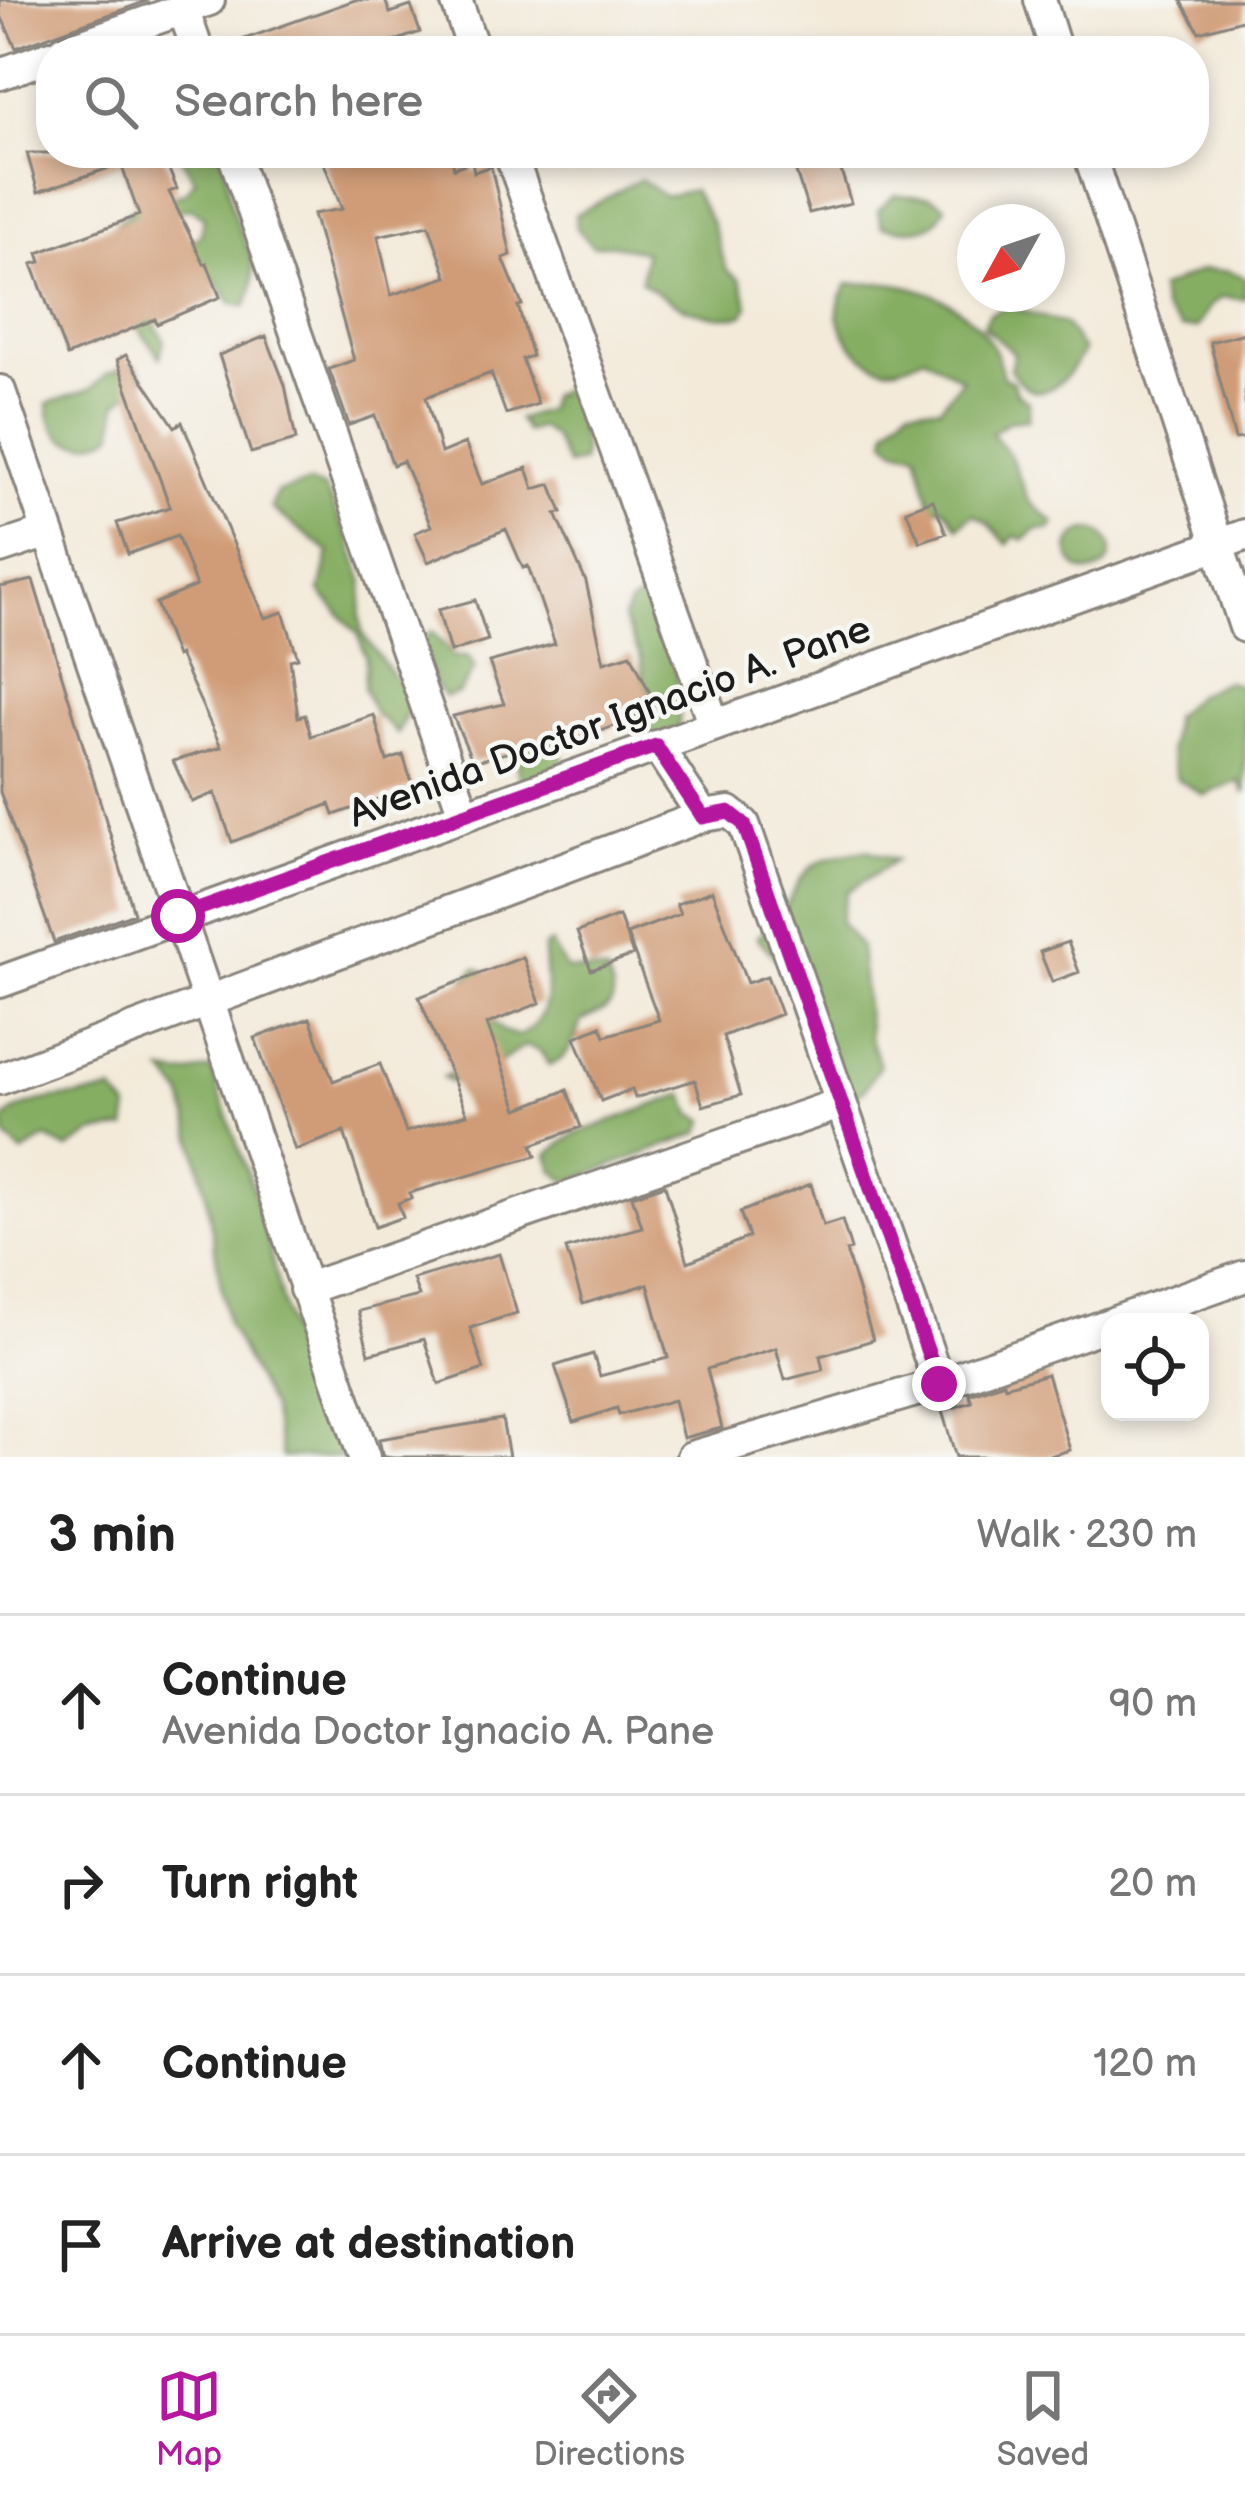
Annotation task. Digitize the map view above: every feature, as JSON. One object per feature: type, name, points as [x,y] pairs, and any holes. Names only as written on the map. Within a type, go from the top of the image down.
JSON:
[{"type":"street","points":[[455,0],[468,36]]},
{"type":"street","points":[[1040,0],[1051,36]]},
{"type":"street","points":[[106,36],[196,4],[197,36]]},
{"type":"street","points":[[0,74],[36,61]]},
{"type":"street","points":[[238,168],[464,814]]},
{"type":"street","points":[[515,168],[714,725]]},
{"type":"street","points":[[1094,168],[1245,627]]},
{"type":"street","points":[[0,391],[364,1457]]},
{"type":"street","points":[[0,548],[48,532]]},
{"type":"street","name":"Avenida Doctor Ignacio A. Pane","points":[[0,982],[1245,535]]},
{"type":"street","points":[[656,746],[703,817]]},
{"type":"street","points":[[0,1079],[703,817],[729,812],[744,824],[939,1384]]},
{"type":"street","points":[[305,1288],[839,1104]]},
{"type":"street","points":[[1141,1313],[1245,1276]]},
{"type":"street","points":[[692,1457],[939,1384],[1101,1327]]},
{"type":"green space","points":[[187,168],[225,168],[231,204],[253,268],[251,292],[246,306],[232,304],[214,278],[199,269],[147,312],[164,340],[160,357],[131,319],[176,257],[201,234],[204,218],[190,208],[115,225],[136,206],[185,193],[195,180]]},
{"type":"green space","points":[[641,179],[664,196],[693,190],[711,221],[727,270],[741,280],[748,306],[744,315],[702,314],[677,304],[641,281],[645,252],[611,244],[593,246],[577,229],[575,215]]},
{"type":"green space","points":[[895,195],[931,197],[946,206],[928,227],[882,226],[878,210]]},
{"type":"green space","points":[[1202,270],[1245,277],[1245,299],[1222,297],[1210,306],[1197,328],[1181,328],[1164,310],[1159,289]]},
{"type":"green space","points":[[848,284],[907,286],[944,300],[976,324],[988,339],[1003,377],[1029,402],[1028,419],[1009,421],[992,433],[1011,457],[1029,502],[1055,523],[1050,529],[1037,529],[1024,540],[1015,536],[1007,544],[973,514],[958,527],[945,508],[931,506],[917,452],[897,449],[886,440],[888,428],[909,407],[940,407],[962,379],[924,356],[886,367],[857,351],[839,321],[840,300]]},
{"type":"green space","points":[[1027,312],[1065,324],[1083,351],[1060,382],[1041,391],[1031,390],[1010,369],[1014,353],[983,326],[989,314]]},
{"type":"green space","points":[[134,364],[144,377],[142,391],[117,404],[114,434],[79,444],[61,436],[48,403],[91,389],[106,374]]},
{"type":"green space","points":[[571,385],[583,447],[582,462],[567,465],[553,437],[540,427],[526,432],[518,419],[546,410],[551,396]]},
{"type":"green space","points":[[310,483],[325,489],[350,541],[364,582],[362,633],[409,698],[411,705],[397,734],[374,712],[364,689],[366,657],[358,634],[320,592],[329,552],[271,508],[277,492]]},
{"type":"green space","points":[[1090,530],[1105,536],[1111,551],[1105,566],[1090,572],[1075,566],[1069,551],[1075,536]]},
{"type":"green space","points":[[643,597],[667,638],[679,698],[678,729],[654,736],[641,726],[642,718],[658,711],[658,702],[644,683],[641,658],[623,619],[629,605]]},
{"type":"green space","points":[[432,631],[454,657],[468,656],[475,668],[459,693],[445,697],[434,684],[421,642]]},
{"type":"green space","points":[[1226,681],[1245,688],[1245,794],[1239,781],[1204,795],[1177,779],[1169,750],[1173,717],[1195,696]]},
{"type":"green space","points":[[553,734],[563,754],[561,776],[522,784],[517,769],[524,739]]},
{"type":"green space","points":[[867,850],[896,860],[847,892],[840,922],[860,946],[869,1037],[880,1065],[864,1090],[836,1104],[804,991],[757,937],[774,922],[807,871],[838,855]]},
{"type":"green space","points":[[551,943],[566,969],[607,973],[613,994],[609,1006],[581,1022],[570,1048],[556,1062],[549,1065],[540,1051],[525,1046],[483,1074],[449,1082],[443,1077],[465,1067],[465,978],[476,968],[483,971],[490,983],[491,1020],[519,1036],[531,1028],[544,1008],[544,947]]},
{"type":"green space","points":[[211,1069],[261,1212],[289,1331],[343,1457],[282,1457],[270,1406],[227,1323],[206,1194],[183,1096],[164,1072],[181,1075]]},
{"type":"green space","points":[[112,1091],[129,1109],[126,1129],[95,1132],[68,1149],[46,1138],[22,1153],[6,1137],[4,1120],[27,1105]]},
{"type":"green space","points":[[684,1094],[692,1114],[706,1120],[700,1133],[576,1179],[566,1181],[553,1170],[548,1154],[573,1135]]},
{"type":"building","points":[[0,0],[147,0],[49,36],[36,36],[36,41],[16,48],[0,14]]},
{"type":"building","points":[[355,0],[385,0],[390,13],[411,6],[420,32],[409,36],[253,36]]},
{"type":"building","points":[[1181,0],[1245,0],[1245,19],[1199,32]]},
{"type":"building","points":[[27,153],[36,153],[36,168],[109,168],[38,192]]},
{"type":"building","points":[[122,168],[168,168],[177,189],[169,192],[220,297],[67,356],[32,264],[41,262],[38,253],[139,215]]},
{"type":"building","points":[[326,168],[473,168],[474,172],[491,168],[511,255],[503,258],[522,305],[518,306],[532,356],[522,359],[538,404],[506,414],[491,373],[426,397],[441,453],[465,443],[482,484],[527,468],[534,489],[551,484],[562,512],[556,514],[586,582],[604,662],[631,654],[658,710],[573,741],[571,735],[473,762],[453,716],[504,704],[489,662],[555,644],[528,566],[523,568],[506,529],[428,562],[415,533],[431,526],[403,461],[393,465],[375,416],[349,425],[329,369],[354,360],[313,214],[342,209]],"holes":[[[429,225],[447,277],[391,295],[378,236]]]},
{"type":"building","points":[[795,168],[840,168],[851,203],[809,213]]},
{"type":"building","points":[[1245,333],[1245,438],[1235,439],[1210,342]]},
{"type":"building","points":[[266,336],[285,385],[296,440],[251,453],[219,355]]},
{"type":"building","points":[[126,355],[175,427],[182,422],[265,618],[283,612],[298,658],[290,660],[298,717],[305,715],[311,736],[374,715],[387,761],[403,755],[413,787],[334,815],[330,804],[232,842],[215,793],[192,802],[173,761],[221,747],[179,655],[176,657],[156,603],[196,586],[177,536],[128,554],[117,523],[170,507],[117,360]]},
{"type":"building","points":[[933,500],[946,533],[920,542],[906,510]]},
{"type":"building","points":[[33,580],[134,913],[54,942],[0,792],[0,587]]},
{"type":"building","points":[[475,600],[488,640],[450,652],[438,610]]},
{"type":"building","points":[[712,891],[747,983],[767,976],[781,1014],[723,1036],[741,1095],[703,1106],[695,1080],[635,1098],[632,1089],[601,1101],[575,1037],[601,1026],[605,1036],[659,1020],[627,934],[680,914],[676,904]]},
{"type":"building","points":[[619,916],[633,955],[591,970],[577,932]]},
{"type":"building","points":[[1068,942],[1079,972],[1052,982],[1040,952]]},
{"type":"building","points":[[523,957],[540,1003],[487,1024],[518,1109],[567,1090],[581,1127],[532,1145],[536,1156],[409,1193],[411,1198],[398,1203],[403,1217],[375,1227],[344,1132],[295,1150],[255,1038],[310,1018],[333,1081],[380,1064],[406,1132],[467,1114],[419,997]]},
{"type":"building","points":[[811,1184],[823,1226],[842,1220],[851,1249],[846,1251],[873,1340],[820,1356],[823,1370],[785,1380],[776,1348],[707,1369],[722,1428],[683,1438],[674,1400],[619,1415],[617,1408],[574,1422],[555,1366],[593,1354],[600,1376],[668,1358],[648,1284],[583,1304],[566,1249],[642,1227],[632,1196],[665,1185],[688,1262],[749,1237],[740,1212]]},
{"type":"building","points":[[499,1254],[517,1313],[470,1328],[484,1369],[439,1384],[424,1339],[369,1354],[358,1311],[419,1296],[413,1279]]},
{"type":"building","points":[[1047,1374],[1070,1450],[1046,1457],[956,1457],[942,1411],[972,1402],[969,1394]]},
{"type":"building","points":[[502,1419],[509,1457],[383,1457],[379,1439]]},
{"type":"route","points":[[178,916],[656,746],[703,817],[729,812],[744,824],[939,1384]]}]
